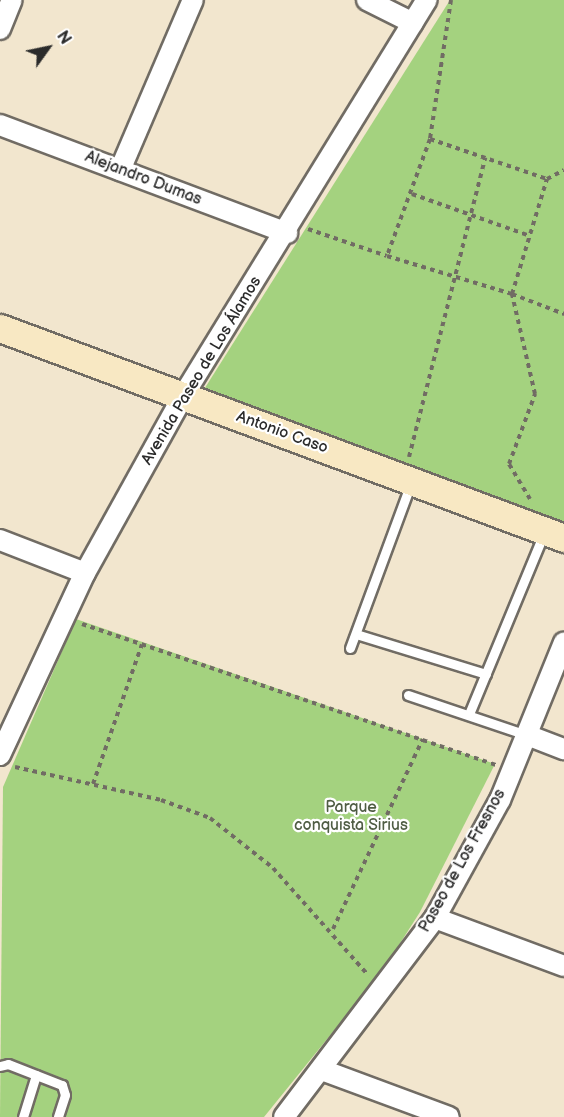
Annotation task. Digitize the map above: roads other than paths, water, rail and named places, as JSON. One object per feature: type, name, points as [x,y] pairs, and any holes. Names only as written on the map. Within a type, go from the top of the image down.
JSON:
[{"type":"street","points":[[0,29],[12,0]]},
{"type":"street","points":[[120,170],[193,0]]},
{"type":"street","points":[[367,0],[413,24]]},
{"type":"street","name":"Avenida Paseo de Los Álamos","points":[[6,761],[84,573],[183,396],[289,229],[427,0]]},
{"type":"street","name":"Alejandro Dumas","points":[[0,125],[289,229]]},
{"type":"street","name":"Antonio Caso","points":[[0,328],[555,535]]},
{"type":"street","points":[[0,540],[84,573]]},
{"type":"street","name":"Paseo de Los Fresnos","points":[[284,1117],[322,1070],[435,918],[527,735],[564,642]]},
{"type":"street","points":[[527,735],[564,749]]},
{"type":"street","points":[[435,918],[564,966]]},
{"type":"street","points":[[322,1070],[449,1117]]},
{"type":"lane","points":[[350,648],[406,479]]},
{"type":"lane","points":[[469,714],[486,674],[555,535]]},
{"type":"lane","points":[[356,634],[486,674]]},
{"type":"lane","points":[[408,695],[527,735]]},
{"type":"lane","points":[[0,1066],[36,1075],[65,1091],[58,1117]]},
{"type":"lane","points":[[22,1117],[36,1075]]},
{"type":"park label","name":"Parque conquista Sirius","points":[[351,817]]}]
